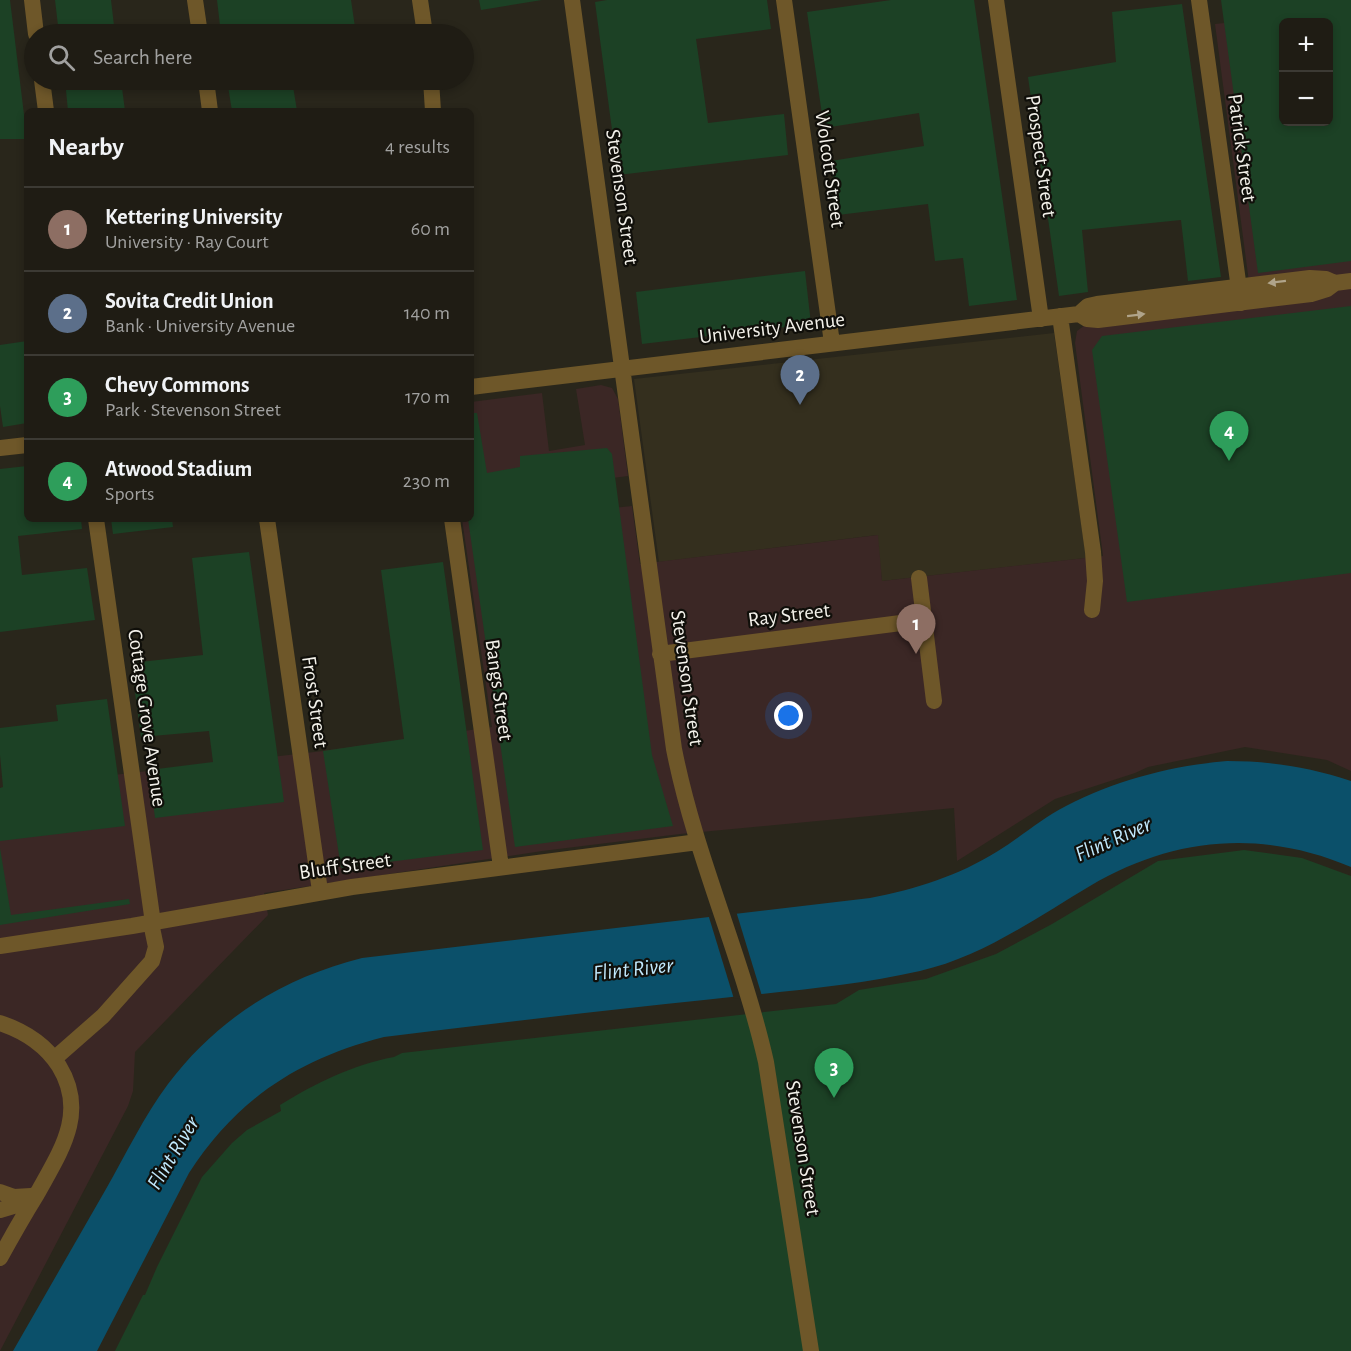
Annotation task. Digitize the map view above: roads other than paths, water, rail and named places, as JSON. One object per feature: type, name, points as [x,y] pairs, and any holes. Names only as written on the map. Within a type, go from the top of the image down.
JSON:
[{"type":"street","points":[[32,0],[35,24]]},
{"type":"street","points":[[195,0],[199,24]]},
{"type":"street","points":[[420,0],[424,24]]},
{"type":"street","name":"Stevenson Street","points":[[572,0],[660,654],[678,771],[698,842],[754,1016],[770,1076],[811,1351]]},
{"type":"street","name":"Wolcott Street","points":[[784,0],[832,343]]},
{"type":"street","name":"Prospect Street","points":[[996,0],[1041,319]]},
{"type":"street","name":"Patrick Street","points":[[1199,0],[1240,295]]},
{"type":"street","points":[[43,90],[46,108]]},
{"type":"street","points":[[207,90],[210,108]]},
{"type":"street","points":[[432,90],[433,108]]},
{"type":"street","name":"University Avenue","points":[[474,387],[1060,316],[1079,314],[1087,319],[1098,320],[1240,295],[1317,293],[1343,282]]},
{"type":"street","points":[[1060,316],[1094,568],[1095,592],[1092,610]]},
{"type":"street","points":[[0,448],[24,445]]},
{"type":"street","name":"Cottage Grove Avenue","points":[[54,1059],[103,1016],[152,961],[156,947],[96,522]]},
{"type":"street","name":"Frost Street","points":[[267,522],[320,891]]},
{"type":"street","name":"Bangs Street","points":[[452,522],[501,867]]},
{"type":"street","points":[[919,578],[934,701]]},
{"type":"street","name":"Ray Street","points":[[660,654],[924,620]]},
{"type":"street","name":"Bluff Street","points":[[0,946],[152,923],[320,891],[698,842]]},
{"type":"street","points":[[0,1023],[34,1039],[54,1059],[70,1090],[71,1120],[62,1149],[0,1258]]},
{"type":"street","points":[[0,1192],[21,1198],[37,1193]]},
{"type":"street","points":[[0,1210],[20,1204],[37,1193]]},
{"type":"water","name":"Flint River","points":[[1227,761],[1290,766],[1351,781],[1351,867],[1318,855],[1284,847],[1251,843],[1186,848],[1153,857],[1121,870],[987,946],[943,965],[920,971],[812,989],[384,1037],[353,1046],[297,1070],[272,1086],[249,1103],[208,1147],[189,1173],[97,1351],[13,1351],[159,1096],[187,1060],[208,1039],[231,1020],[279,989],[333,966],[362,958],[870,898],[887,894],[920,886],[968,868],[998,851],[1057,811],[1105,789],[1185,766]]},
{"type":"place","name":"Sovita Credit Union","points":[[800,405]]},
{"type":"place","name":"Atwood Stadium","points":[[1229,461]]},
{"type":"place","name":"Kettering University","points":[[916,654]]},
{"type":"place","name":"Chevy Commons","points":[[834,1098]]}]
